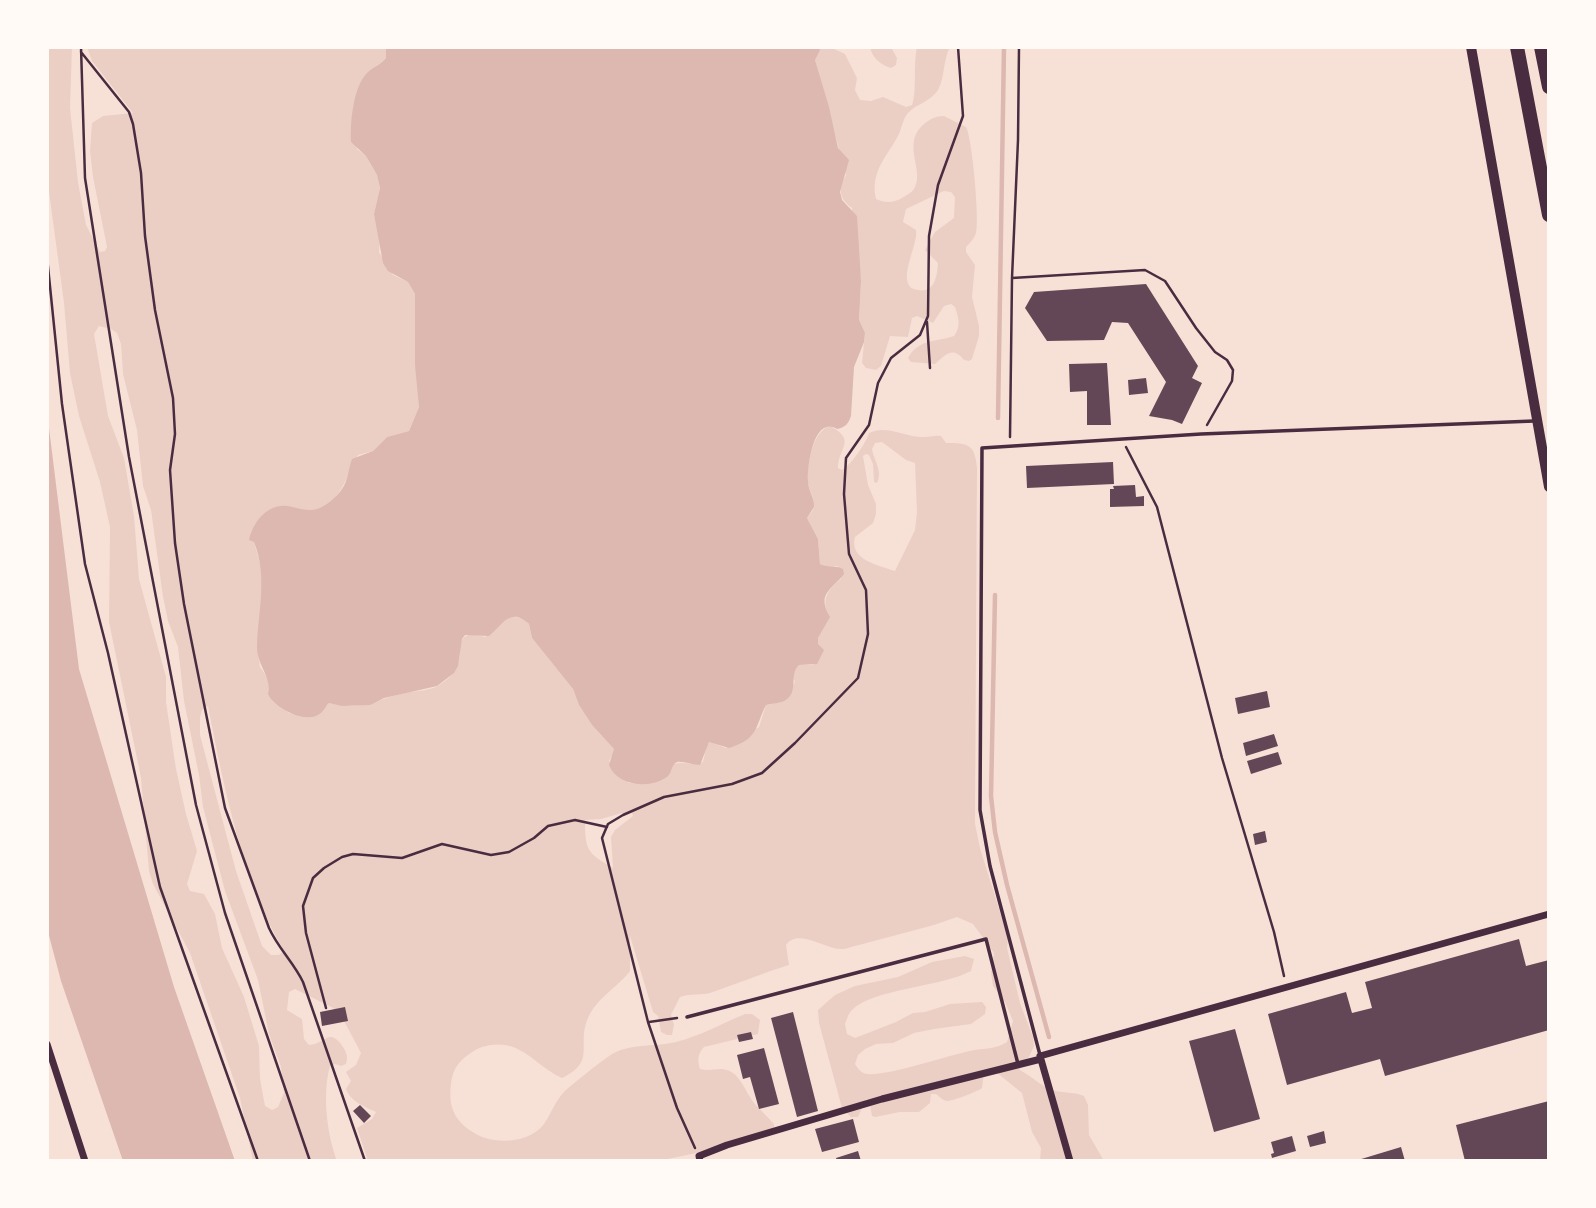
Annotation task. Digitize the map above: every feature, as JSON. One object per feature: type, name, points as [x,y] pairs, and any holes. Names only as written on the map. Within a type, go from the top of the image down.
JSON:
[{"type":"highway","points":[[1517,47],[1549,215]]},
{"type":"highway","points":[[1541,47],[1549,87]]},
{"type":"street","points":[[1471,47],[1549,487]]},
{"type":"street","points":[[699,1158],[727,1145],[881,1099],[1040,1058],[1549,914]]},
{"type":"street","points":[[47,1044],[85,1161]]},
{"type":"street","points":[[1040,1058],[1070,1161]]},
{"type":"lane","points":[[1040,1058],[990,866],[980,810],[982,448],[1201,434],[1536,421]]},
{"type":"lane","points":[[687,1017],[986,939],[1018,1064]]},
{"type":"path","points":[[930,368],[927,318],[929,236],[937,185],[963,116],[958,47]]},
{"type":"path","points":[[1010,445],[1019,47]]},
{"type":"path","points":[[81,50],[129,112],[133,124],[141,173],[145,236],[155,310],[173,398],[175,434],[170,470],[175,543],[184,604],[225,808],[268,928],[303,982],[365,1161]]},
{"type":"path","points":[[81,50],[85,178],[89,205],[129,457],[196,805],[225,913],[310,1161]]},
{"type":"path","points":[[47,257],[62,404],[85,564],[108,653],[160,887],[258,1161]]},
{"type":"path","points":[[1012,278],[1145,271],[1165,281],[1196,328],[1215,352],[1227,360],[1233,370],[1232,381],[1201,434]]},
{"type":"path","points":[[699,1158],[677,1108],[648,1022],[602,838],[608,824],[664,797],[732,784],[762,773],[858,678],[868,634],[866,590],[849,554],[844,494],[846,458],[869,425],[878,383],[891,358],[920,335],[927,318]]},
{"type":"path","points":[[1121,438],[1157,507],[1222,758],[1274,932],[1287,986]]},
{"type":"path","points":[[326,1008],[306,933],[303,906],[313,878],[324,868],[353,855],[402,858],[442,844],[491,855],[509,852],[534,838],[548,826],[575,820],[607,827]]},
{"type":"path","points":[[648,1022],[687,1017]]},
{"type":"shaded area","points":[[47,47],[72,47],[70,108],[78,182],[86,225],[100,252],[107,247],[93,177],[90,151],[92,123],[103,116],[133,113],[92,61],[87,47],[386,47],[386,58],[364,77],[353,108],[357,149],[366,156],[377,175],[380,188],[374,214],[380,237],[379,252],[393,275],[408,282],[415,294],[419,407],[409,431],[387,437],[373,451],[358,455],[341,490],[328,504],[310,510],[286,507],[267,511],[254,542],[261,567],[263,595],[257,646],[260,667],[269,680],[268,694],[289,713],[313,716],[329,703],[360,705],[436,687],[450,677],[457,666],[461,644],[466,636],[485,637],[511,616],[524,619],[529,624],[532,638],[573,689],[579,705],[592,725],[614,749],[609,761],[629,783],[662,779],[674,764],[703,762],[707,744],[710,742],[726,748],[759,727],[766,705],[782,702],[795,682],[795,669],[799,665],[813,665],[818,638],[829,617],[827,596],[841,579],[838,566],[825,567],[820,564],[818,539],[807,518],[814,506],[808,483],[808,468],[815,441],[825,428],[831,426],[843,436],[845,441],[838,468],[842,470],[850,464],[869,433],[876,431],[917,437],[941,436],[946,443],[969,447],[974,454],[977,468],[975,824],[1008,938],[1007,948],[1020,1003],[1033,1037],[1034,1046],[1029,1057],[1019,1067],[1050,1089],[1084,1096],[1088,1105],[1089,1135],[1104,1161],[1040,1161],[1041,1148],[1032,1132],[1022,1093],[996,1072],[984,1073],[982,1088],[960,1098],[947,1101],[931,1094],[930,1103],[919,1112],[900,1112],[875,1117],[872,1116],[869,1100],[866,1099],[858,1117],[851,1117],[842,1108],[819,1023],[818,1010],[835,995],[855,986],[898,977],[932,962],[965,956],[974,959],[971,971],[862,1003],[851,1012],[845,1024],[847,1034],[855,1038],[913,1013],[950,1004],[982,1002],[986,1007],[985,1014],[971,1024],[914,1033],[893,1043],[876,1044],[865,1049],[858,1055],[855,1064],[865,1073],[890,1072],[1007,1042],[1013,1021],[1005,1002],[993,986],[991,973],[994,953],[973,924],[957,917],[844,949],[806,939],[792,940],[786,945],[789,965],[713,992],[680,997],[671,1015],[674,1025],[672,1035],[661,1032],[630,936],[630,971],[598,1003],[589,1016],[585,1026],[583,1058],[573,1072],[562,1078],[525,1053],[506,1045],[482,1047],[462,1060],[455,1070],[451,1097],[453,1111],[458,1119],[468,1129],[484,1138],[512,1140],[538,1130],[564,1092],[614,1053],[629,1048],[676,1042],[745,1014],[752,1014],[760,1020],[758,1034],[704,1047],[699,1054],[699,1066],[704,1070],[720,1069],[732,1072],[755,1104],[774,1124],[774,1129],[745,1143],[658,1161],[368,1161],[357,1128],[372,1119],[376,1112],[354,1100],[346,1089],[351,1081],[346,1072],[356,1065],[361,1053],[343,1019],[333,1008],[295,989],[289,992],[287,1010],[302,1019],[304,1039],[309,1045],[326,1038],[334,1038],[347,1055],[346,1064],[330,1066],[326,1089],[328,1126],[337,1161],[253,1161],[240,1098],[190,953],[153,884],[149,871],[141,778],[109,622],[110,527],[70,373],[64,303],[47,177]],"holes":[[[99,326],[111,329],[117,333],[121,344],[123,374],[137,430],[143,486],[151,510],[163,597],[168,621],[178,647],[184,701],[203,807],[225,891],[258,980],[269,1034],[281,1067],[284,1093],[278,1107],[272,1110],[265,1106],[260,1079],[259,1046],[244,997],[222,948],[215,914],[204,894],[190,891],[187,884],[197,851],[176,769],[166,702],[166,677],[139,579],[134,516],[124,458],[108,416],[94,334]],[[882,442],[906,460],[915,463],[915,530],[895,571],[866,560],[856,551],[854,545],[855,537],[873,523],[876,514],[876,504],[868,485],[863,456],[869,455],[873,464],[874,482],[877,483],[879,470],[872,449],[875,443]],[[208,706],[236,832],[257,894],[284,951],[279,955],[271,955],[262,946],[236,871],[200,735],[202,710]],[[622,813],[632,813],[633,816],[615,830],[611,837],[613,868],[593,854],[587,844],[585,820]]]},
{"type":"shaded area","points":[[386,47],[819,47],[815,60],[838,148],[849,160],[840,192],[842,200],[857,216],[861,281],[859,320],[865,333],[854,367],[850,419],[840,428],[823,429],[814,444],[808,481],[814,507],[807,518],[818,539],[820,564],[843,569],[844,574],[825,597],[830,617],[818,638],[818,644],[824,650],[817,664],[799,665],[794,674],[789,698],[766,705],[754,732],[746,740],[729,748],[709,742],[700,765],[677,762],[668,776],[653,783],[635,784],[619,778],[609,765],[614,749],[592,725],[579,705],[573,689],[532,638],[529,624],[517,617],[503,622],[489,636],[465,635],[458,666],[454,673],[437,686],[384,698],[370,705],[342,706],[329,703],[322,712],[309,717],[285,710],[268,694],[268,682],[257,647],[261,568],[254,542],[249,540],[254,527],[267,511],[273,508],[287,506],[310,510],[328,503],[344,485],[352,459],[373,451],[387,437],[409,431],[419,407],[415,365],[415,294],[408,282],[388,271],[383,263],[374,214],[380,188],[377,175],[366,156],[351,142],[352,115],[359,86],[368,72],[386,58]]},
{"type":"shaded area","points":[[823,47],[830,47],[845,54],[857,78],[855,90],[860,100],[871,101],[883,97],[906,107],[912,105],[913,100],[917,47],[950,47],[938,90],[906,115],[899,134],[877,172],[875,189],[876,199],[889,202],[899,200],[913,190],[917,180],[914,139],[924,124],[944,116],[966,127],[973,162],[977,226],[966,252],[975,265],[972,297],[979,326],[979,336],[969,361],[953,352],[935,364],[911,362],[908,358],[922,344],[954,336],[959,322],[955,307],[951,304],[944,306],[933,323],[917,316],[912,318],[908,337],[890,336],[881,366],[876,370],[866,368],[862,363],[865,333],[859,321],[861,281],[852,208],[844,201],[841,193],[846,175],[815,60],[817,52]],"holes":[[[944,191],[951,192],[955,197],[954,218],[935,232],[925,250],[938,263],[936,278],[928,289],[918,290],[911,287],[908,281],[916,230],[903,222],[906,209]]]},
{"type":"shaded area","points":[[870,47],[891,47],[897,58],[896,65],[891,68],[880,63]]},
{"type":"shaded area","points":[[47,412],[79,669],[174,987],[235,1161],[123,1161],[61,981],[47,928]]},
{"type":"building","points":[[1146,284],[1198,366],[1192,378],[1202,383],[1182,424],[1149,416],[1166,382],[1128,323],[1112,322],[1104,340],[1047,341],[1025,308],[1034,292]]},
{"type":"building","points":[[1107,363],[1111,425],[1087,425],[1087,391],[1070,392],[1069,364]]},
{"type":"building","points":[[1146,378],[1148,393],[1129,395],[1128,380]]},
{"type":"building","points":[[1113,462],[1114,484],[1027,488],[1026,466]]},
{"type":"building","points":[[1135,485],[1136,497],[1144,496],[1144,506],[1110,507],[1110,489],[1114,489],[1113,486]]},
{"type":"building","points":[[1267,691],[1270,707],[1238,714],[1235,698]]},
{"type":"building","points":[[1274,734],[1278,746],[1246,756],[1243,743]]},
{"type":"building","points":[[1278,752],[1282,764],[1251,774],[1247,761]]},
{"type":"building","points":[[1265,831],[1267,842],[1255,845],[1253,834]]},
{"type":"building","points":[[1519,939],[1526,966],[1549,960],[1549,1030],[1385,1076],[1380,1059],[1287,1085],[1268,1014],[1346,992],[1352,1013],[1372,1008],[1365,982]]},
{"type":"building","points":[[345,1007],[348,1021],[322,1026],[320,1012]]},
{"type":"building","points":[[793,1012],[818,1111],[797,1117],[771,1018]]},
{"type":"building","points":[[1235,1029],[1260,1119],[1214,1132],[1189,1041]]},
{"type":"building","points":[[751,1032],[753,1039],[739,1042],[737,1035]]},
{"type":"building","points":[[764,1048],[779,1104],[759,1109],[750,1077],[743,1079],[737,1055]]},
{"type":"building","points":[[1549,1101],[1549,1161],[1465,1161],[1456,1125]]},
{"type":"building","points":[[360,1105],[371,1116],[364,1123],[353,1111]]},
{"type":"building","points":[[853,1119],[859,1142],[822,1152],[815,1129]]},
{"type":"building","points":[[1324,1131],[1326,1143],[1310,1147],[1307,1136]]},
{"type":"building","points":[[1292,1136],[1296,1151],[1272,1158],[1271,1154],[1274,1153],[1271,1142]]},
{"type":"building","points":[[1401,1147],[1405,1161],[1358,1161],[1358,1160]]},
{"type":"building","points":[[858,1151],[861,1161],[837,1161],[836,1158]]},
{"type":"waterway","points":[[998,418],[1004,47]]},
{"type":"waterway","points":[[995,595],[991,796],[995,832],[1049,1037]]}]
